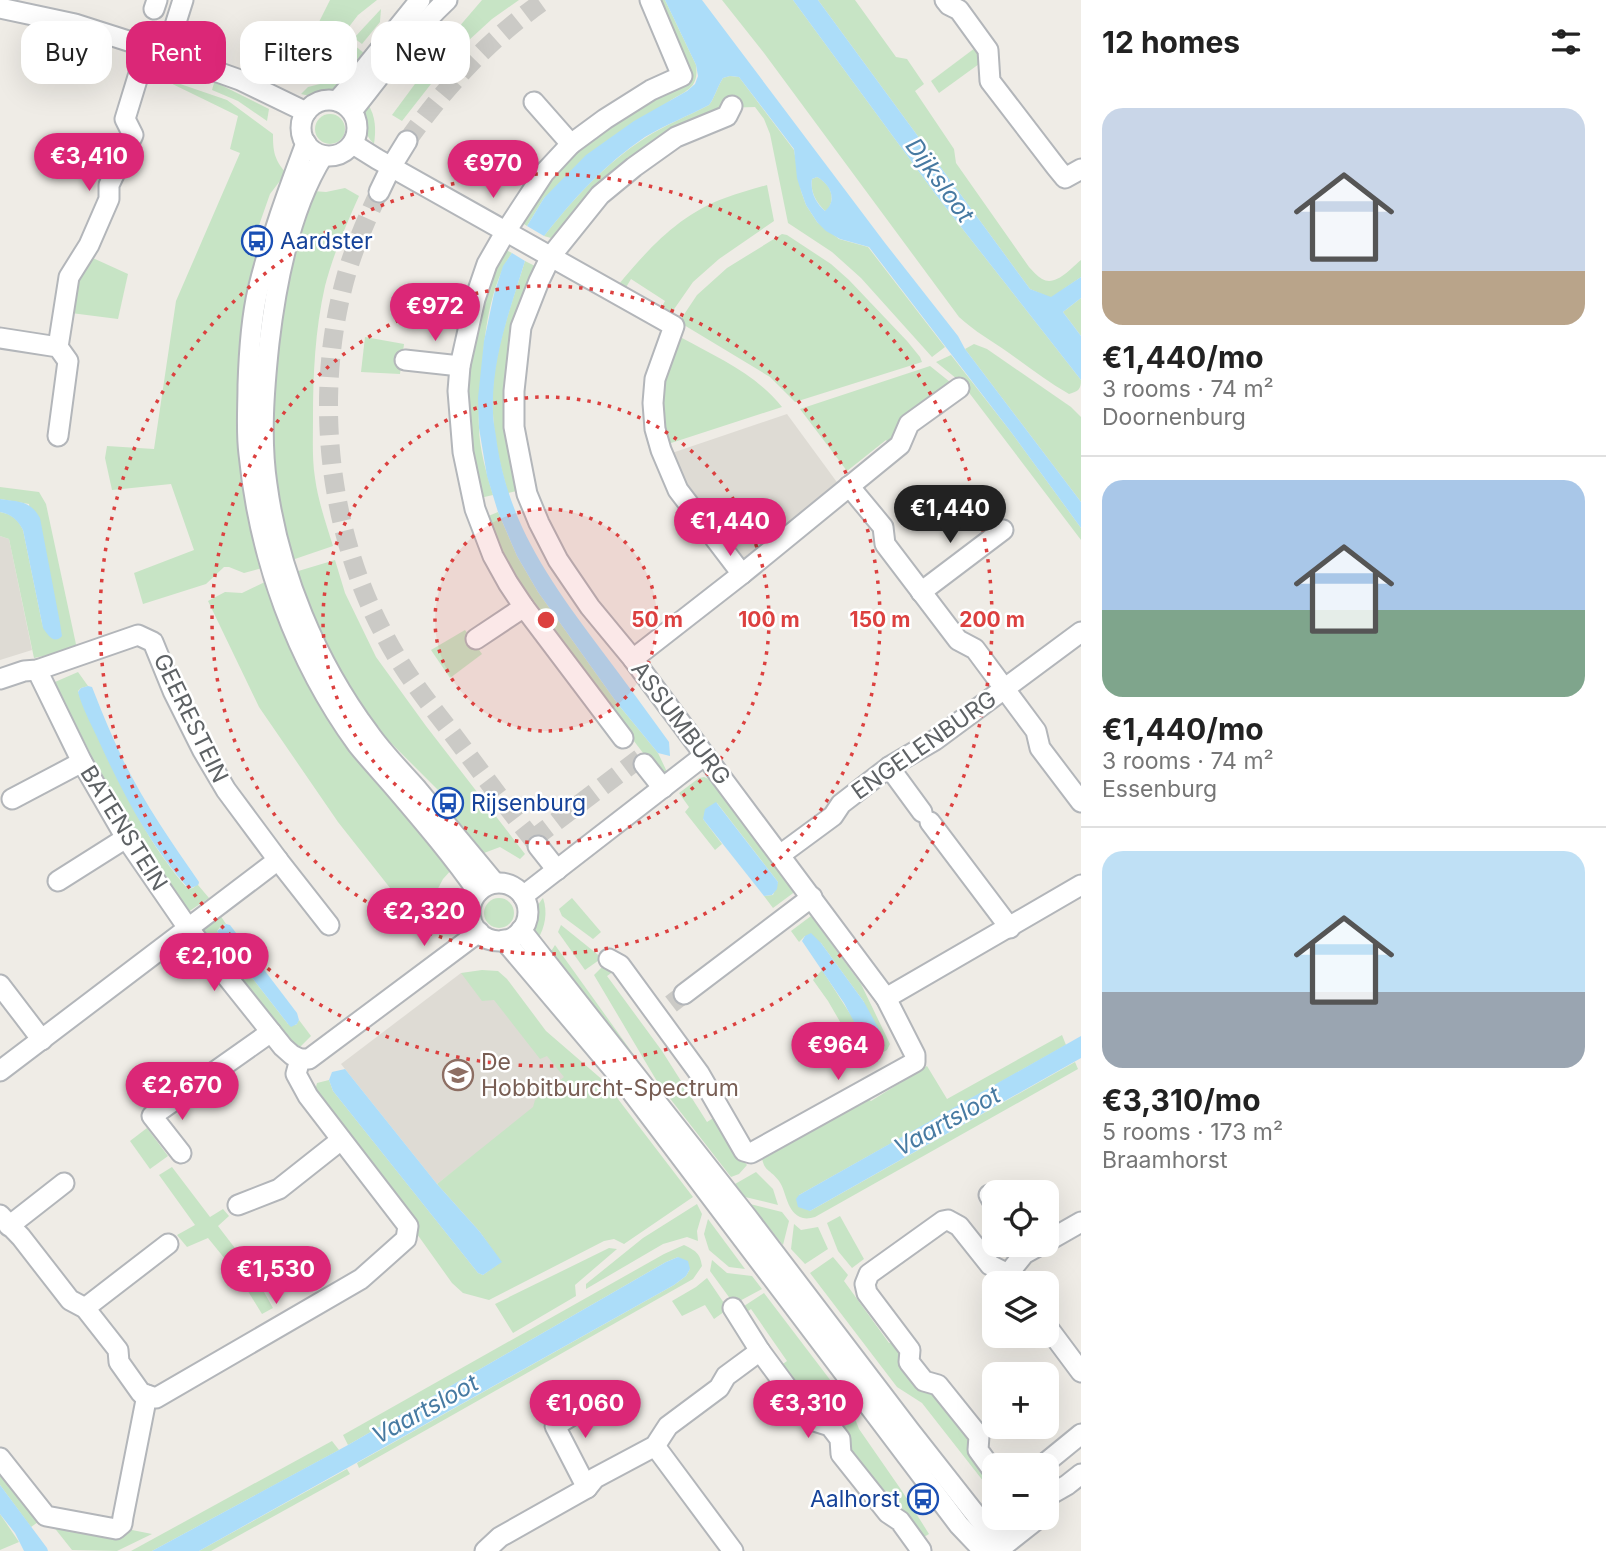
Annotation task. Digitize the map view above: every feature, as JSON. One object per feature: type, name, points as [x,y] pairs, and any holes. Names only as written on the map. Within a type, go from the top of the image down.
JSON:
[{"type":"street","points":[[2,0],[0,7],[75,24],[126,40]]},
{"type":"street","points":[[176,21],[183,0]]},
{"type":"street","points":[[344,106],[357,78],[420,0]]},
{"type":"street","points":[[344,106],[447,0]]},
{"type":"street","points":[[623,738],[524,607],[493,556],[475,509],[463,452],[458,391],[460,366],[475,299],[487,264],[544,173],[571,144],[605,119],[651,90],[682,76],[650,0]]},
{"type":"street","points":[[945,0],[959,10],[988,50],[990,81],[1065,178],[1081,169]]},
{"type":"street","points":[[226,75],[306,113]]},
{"type":"street","points":[[58,347],[69,277],[89,245],[109,199],[110,186],[133,135],[125,119],[136,84]]},
{"type":"street","points":[[328,100],[344,106],[356,119],[358,127],[353,144],[340,154],[332,156],[323,156],[313,151],[306,143],[301,128],[306,113],[319,101],[328,100]]},
{"type":"street","points":[[534,102],[571,144]]},
{"type":"street","name":"ASSUMBURG","points":[[671,1004],[699,1073],[744,1152],[751,1153],[915,1062],[915,1055],[886,998],[634,659],[590,607],[558,560],[527,494],[519,459],[514,427],[514,391],[522,327],[551,256],[600,195],[676,137],[727,116],[732,106]]},
{"type":"street","points":[[379,192],[407,141]]},
{"type":"street","points":[[306,143],[279,216],[258,290],[253,322],[248,439],[259,521],[277,587],[316,677],[358,744],[425,823],[486,888]]},
{"type":"street","points":[[353,144],[674,326],[655,379],[655,429],[678,490],[742,574]]},
{"type":"street","points":[[323,156],[308,182],[295,221],[276,293],[271,326],[266,372],[264,448],[272,516],[298,603],[328,669],[369,734],[486,888]]},
{"type":"street","points":[[0,338],[58,347],[68,360],[58,436]]},
{"type":"street","points":[[405,360],[460,366]]},
{"type":"street","points":[[634,659],[900,445],[909,424],[960,388]]},
{"type":"street","points":[[849,485],[883,527],[885,544],[959,641],[975,649],[1037,731],[1040,748],[1079,797]]},
{"type":"street","points":[[921,592],[1003,530]]},
{"type":"street","points":[[476,639],[524,607]]},
{"type":"street","name":"ENGELENBURG","points":[[780,855],[833,816],[841,804],[889,767],[934,740],[1081,632]]},
{"type":"street","name":"GEERESTEIN","points":[[37,670],[138,635],[153,642],[173,691],[226,790],[329,925]]},
{"type":"street","points":[[0,679],[24,671],[37,670]]},
{"type":"street","name":"BATENSTEIN","points":[[37,670],[82,762],[126,838],[188,928],[271,1032],[292,1055],[300,1059]]},
{"type":"street","points":[[523,896],[705,755]]},
{"type":"street","points":[[12,799],[82,762]]},
{"type":"street","points":[[644,764],[663,788]]},
{"type":"street","points":[[889,767],[1010,928]]},
{"type":"street","points":[[58,881],[126,838]]},
{"type":"street","points":[[538,846],[557,870]]},
{"type":"street","points":[[0,1071],[278,860]]},
{"type":"street","points":[[886,998],[1081,885]]},
{"type":"street","points":[[511,886],[523,896],[527,904],[526,922],[513,935],[490,939],[479,932],[470,912],[472,901],[486,888],[511,886]]},
{"type":"street","points":[[609,959],[671,1004],[812,897]]},
{"type":"street","points":[[64,1183],[4,1220],[70,1300],[85,1308],[118,1350],[119,1362],[141,1393],[156,1398],[351,1286],[406,1240],[408,1226],[308,1096],[296,1074],[300,1059],[309,1059],[479,932]]},
{"type":"street","points":[[513,935],[959,1525],[987,1547]]},
{"type":"street","points":[[0,985],[42,1040]]},
{"type":"street","points":[[181,1153],[152,1116],[271,1032]]},
{"type":"street","points":[[238,1205],[279,1189],[341,1140]]},
{"type":"street","points":[[982,1456],[978,1450],[979,1436],[937,1385],[924,1381],[909,1362],[910,1350],[867,1293],[865,1284],[869,1274],[948,1220],[959,1226],[990,1265],[1000,1271]]},
{"type":"street","points":[[1059,1235],[1081,1222]]},
{"type":"street","points":[[85,1308],[169,1244]]},
{"type":"street","points":[[733,1308],[760,1351],[811,1420],[830,1426],[840,1439],[841,1454],[888,1513],[900,1521],[920,1551]]},
{"type":"street","points":[[1059,1342],[1081,1372]]},
{"type":"street","points":[[485,1551],[500,1537],[587,1488],[595,1478],[655,1446],[668,1426],[719,1388],[726,1376],[760,1351]]},
{"type":"street","points":[[0,1458],[46,1516],[116,1530],[124,1517],[147,1395]]},
{"type":"street","points":[[587,1488],[555,1426],[602,1397]]},
{"type":"street","points":[[1058,1453],[1081,1434]]},
{"type":"street","points":[[655,1446],[729,1550]]},
{"type":"street","points":[[1059,1489],[1074,1480]]},
{"type":"street","points":[[1059,1497],[1074,1480]]},
{"type":"street","points":[[987,1547],[1003,1530]]},
{"type":"street","points":[[987,1547],[1017,1530]]},
{"type":"shaded area","points":[[787,414],[839,485],[741,560],[682,483],[669,454]]},
{"type":"shaded area","points":[[0,536],[9,539],[32,650],[0,660]]},
{"type":"shaded area","name":"De Hobbitburcht-Spectrum","points":[[461,973],[486,975],[570,1081],[437,1184],[341,1064]]},
{"type":"green space","points":[[330,0],[377,0],[353,21],[320,21]]},
{"type":"green space","points":[[482,0],[519,0],[470,39],[470,21],[464,21]]},
{"type":"green space","points":[[641,0],[665,0],[696,65],[694,83],[544,198],[527,226],[521,222],[529,208],[577,151],[593,138],[679,86]]},
{"type":"green space","points":[[722,0],[793,0],[936,195],[1081,380],[1078,390],[1069,394],[959,317]]},
{"type":"green space","points":[[818,0],[855,0],[896,57],[907,59],[924,84],[915,91],[954,149],[956,163],[1029,267],[1042,279],[1053,281],[1081,260],[1081,277],[1051,298],[1030,289]]},
{"type":"green space","points":[[381,9],[380,21],[371,21],[371,33],[362,44],[357,40],[357,35]]},
{"type":"green space","points":[[357,48],[364,53],[357,69]]},
{"type":"green space","points":[[975,48],[979,54],[979,64],[939,93],[931,81]]},
{"type":"green space","points":[[739,77],[794,150],[801,191],[817,222],[839,239],[868,247],[945,347],[932,357],[861,278],[832,252],[788,223],[770,134],[755,107],[723,108],[602,184],[551,238],[544,236],[603,170],[653,133],[709,105],[723,78]]},
{"type":"green space","points":[[172,84],[180,84],[227,100],[273,134],[275,155],[286,173],[270,194],[251,248],[258,258],[266,567],[244,573],[224,567],[206,584],[143,604],[134,573],[194,550],[171,484],[112,490],[105,458],[107,446],[154,449],[176,301],[240,153],[230,149],[238,116]]},
{"type":"green space","points":[[214,84],[219,84],[269,109],[267,121],[238,101],[212,90]]},
{"type":"green space","points":[[343,84],[324,95],[301,94],[308,87]]},
{"type":"green space","points":[[415,84],[431,84],[402,121],[392,115]]},
{"type":"green space","points":[[368,104],[375,124],[374,144],[364,125]]},
{"type":"green space","points":[[330,114],[336,115],[344,123],[344,135],[336,143],[330,144],[324,143],[316,135],[315,129],[316,123],[324,115]]},
{"type":"green space","points":[[817,177],[825,183],[831,195],[830,205],[825,211],[813,192],[812,179]]},
{"type":"green space","points":[[767,185],[774,221],[719,259],[693,282],[670,315],[660,310],[665,301],[631,279],[625,289],[619,284],[654,245],[694,213],[725,198]]},
{"type":"green space","points":[[345,188],[359,196],[325,286],[313,386],[316,487],[333,546],[292,560],[274,478],[270,424],[282,293],[313,191],[326,192]]},
{"type":"green space","points":[[782,234],[831,264],[849,280],[907,341],[922,362],[795,402],[770,377],[679,322],[697,295],[727,268]]},
{"type":"green space","points":[[502,248],[512,253],[497,284],[488,318],[479,417],[482,452],[493,495],[480,498],[468,433],[467,369],[483,294]]},
{"type":"green space","points":[[84,254],[128,274],[118,319],[71,313]]},
{"type":"green space","points":[[525,261],[535,266],[535,271],[509,363],[503,413],[521,490],[508,493],[496,444],[494,375],[502,336]]},
{"type":"green space","points":[[1081,298],[1081,336],[1063,312]]},
{"type":"green space","points":[[365,337],[404,344],[400,374],[361,372]]},
{"type":"green space","points":[[682,338],[749,376],[782,407],[668,444],[660,413],[659,392],[673,341]]},
{"type":"green space","points":[[974,344],[987,349],[1071,407],[1081,417],[1081,502],[965,349]]},
{"type":"green space","points":[[951,355],[1081,528],[1081,540],[967,390],[936,362]]},
{"type":"green space","points":[[930,366],[950,382],[944,390],[891,446],[886,440],[847,471],[800,409]]},
{"type":"green space","points":[[0,487],[39,492],[46,504],[77,649],[34,658],[9,539],[0,536],[0,512],[14,518],[23,530],[43,628],[29,504],[0,499]]},
{"type":"green space","points":[[498,512],[517,556],[538,592],[617,703],[658,753],[668,774],[662,778],[522,590],[486,517]]},
{"type":"green space","points":[[335,560],[345,593],[376,657],[525,854],[520,859],[500,847],[484,853],[452,814],[454,806],[384,736],[343,679],[315,624],[295,572]]},
{"type":"green space","points":[[269,580],[453,868],[443,879],[433,898],[437,918],[424,931],[338,822],[259,707],[208,601],[225,592],[242,593]]},
{"type":"green space","points":[[465,630],[482,654],[450,678],[431,650]]},
{"type":"green space","points":[[78,672],[88,686],[78,691],[80,697],[140,821],[188,889],[199,882],[198,885],[209,898],[188,912],[137,842],[55,682]]},
{"type":"green space","points":[[704,777],[711,780],[757,840],[800,888],[773,908],[764,896],[773,895],[778,882],[717,803],[703,819],[722,844],[715,850],[685,812],[689,807],[679,793]]},
{"type":"green space","points":[[463,884],[467,887],[466,903],[464,915],[456,930],[454,906]]},
{"type":"green space","points":[[499,898],[505,899],[513,907],[513,919],[505,927],[499,928],[493,927],[485,919],[484,913],[485,907],[493,899]]},
{"type":"green space","points":[[543,898],[545,919],[538,939],[534,918]]},
{"type":"green space","points":[[572,898],[601,932],[593,939],[562,916],[559,909]]},
{"type":"green space","points":[[220,915],[226,924],[217,931],[225,943],[288,1024],[296,1025],[299,1020],[311,1036],[299,1048],[288,1043],[201,930]]},
{"type":"green space","points":[[811,916],[861,984],[890,1044],[887,1050],[864,1063],[813,980],[822,970],[854,1020],[864,1002],[821,943],[805,936],[799,942],[791,931]]},
{"type":"green space","points":[[561,925],[602,958],[585,970],[558,932]]},
{"type":"green space","points":[[555,945],[705,1154],[550,953]]},
{"type":"green space","points":[[605,964],[617,969],[607,976],[662,1051],[707,1122],[718,1115],[739,1156],[747,1165],[739,1174],[731,1177],[658,1083],[594,975]]},
{"type":"green space","points":[[498,971],[507,979],[546,1031],[605,1082],[693,1197],[624,1244],[614,1239],[604,1241],[489,1300],[463,1293],[452,1283],[315,1091],[317,1083],[329,1080],[333,1091],[478,1273],[483,1275],[501,1262],[480,1232],[437,1184],[533,1107],[535,1100],[564,1077],[547,1056],[540,1059],[494,1000],[482,1001],[461,973]]},
{"type":"green space","points":[[1062,1035],[1066,1045],[799,1195],[810,1211],[1075,1062],[1078,1069],[815,1217],[803,1218],[793,1212],[779,1181],[764,1164],[761,1153],[865,1096],[871,1101],[927,1066],[947,1099]]},
{"type":"green space","points":[[147,1128],[168,1156],[150,1169],[130,1141]]},
{"type":"green space","points":[[172,1167],[210,1217],[223,1209],[229,1216],[218,1226],[251,1269],[273,1308],[262,1314],[238,1275],[208,1238],[187,1247],[177,1235],[195,1225],[159,1175]]},
{"type":"green space","points":[[756,1172],[773,1189],[778,1205],[745,1197],[735,1184]]},
{"type":"green space","points":[[697,1204],[702,1214],[697,1231],[698,1241],[687,1237],[663,1244],[586,1289],[586,1284],[643,1238]]},
{"type":"green space","points":[[750,1204],[782,1212],[789,1221],[783,1245]]},
{"type":"green space","points":[[840,1216],[864,1259],[852,1268],[838,1251],[827,1223]]},
{"type":"green space","points":[[708,1219],[745,1269],[729,1267],[709,1250],[704,1234]]},
{"type":"green space","points":[[794,1224],[801,1230],[818,1227],[828,1249],[805,1264],[791,1249]]},
{"type":"green space","points":[[684,1245],[700,1258],[702,1266],[693,1279],[359,1468],[357,1463],[674,1285],[686,1276],[690,1269],[678,1257],[666,1262],[348,1445],[343,1435]]},
{"type":"green space","points":[[609,1248],[617,1249],[575,1285],[576,1296],[513,1333],[495,1304]]},
{"type":"green space","points":[[833,1257],[848,1275],[844,1281],[889,1343],[896,1341],[971,1444],[969,1451],[982,1471],[982,1480],[922,1403],[897,1387],[810,1273]]},
{"type":"green space","points":[[712,1260],[727,1273],[752,1276],[762,1289],[734,1304],[710,1271]]},
{"type":"green space","points":[[707,1278],[728,1309],[714,1319],[705,1305],[682,1316],[672,1301]]},
{"type":"green space","points":[[764,1293],[850,1406],[859,1429],[929,1534],[924,1537],[898,1503],[890,1503],[848,1451],[848,1442],[826,1412],[814,1410],[780,1366],[787,1361],[751,1309],[744,1314],[741,1308]]},
{"type":"green space","points":[[332,1441],[339,1450],[152,1551],[131,1551]]},
{"type":"green space","points":[[347,1469],[350,1474],[211,1551],[199,1551]]},
{"type":"green space","points":[[0,1473],[38,1522],[31,1527],[0,1485]]},
{"type":"green space","points":[[0,1514],[19,1542],[0,1550]]},
{"type":"green space","points":[[49,1521],[152,1534],[117,1551],[72,1550]]},
{"type":"water","points":[[665,0],[702,0],[1081,502],[1081,528],[869,247],[840,239],[817,222],[801,191],[794,149],[739,77],[723,78],[709,105],[645,137],[603,170],[544,236],[527,226],[544,198],[586,155],[634,121],[695,84],[698,76],[696,65]],"holes":[[[817,177],[822,180],[832,197],[825,211],[816,201],[812,188],[812,179]]]},
{"type":"water","name":"Dijksloot","points":[[793,0],[818,0],[1030,289],[1051,297],[1081,277],[1081,298],[1063,312],[1081,336],[1081,380],[936,195]]},
{"type":"water","points":[[512,253],[525,261],[498,354],[493,412],[503,474],[512,503],[551,579],[669,742],[670,756],[658,753],[617,703],[538,592],[517,556],[498,512],[487,476],[479,428],[478,398],[484,341],[494,294],[503,266]]},
{"type":"water","points":[[0,499],[28,505],[40,518],[60,623],[62,636],[59,639],[51,638],[43,628],[23,530],[14,518],[0,512]]},
{"type":"water","points":[[88,686],[92,687],[132,778],[199,882],[198,885],[189,889],[175,872],[126,797],[80,698],[78,692]]},
{"type":"water","points":[[716,802],[778,882],[772,895],[764,896],[703,819],[705,809]]},
{"type":"water","points":[[226,924],[230,925],[297,1013],[297,1024],[291,1027],[288,1024],[225,943],[217,931]]},
{"type":"water","points":[[811,933],[864,1002],[881,1033],[878,1047],[871,1048],[866,1044],[844,1003],[802,941]]},
{"type":"water","name":"Vaartsloot","points":[[1081,1036],[1081,1058],[810,1211],[798,1207],[796,1199],[799,1195]]},
{"type":"water","points":[[345,1069],[502,1262],[483,1275],[478,1273],[333,1091],[329,1080],[332,1072]]},
{"type":"water","name":"Vaartsloot","points":[[678,1257],[688,1261],[690,1269],[686,1276],[674,1285],[199,1551],[152,1551],[348,1445]]},
{"type":"water","points":[[0,1485],[48,1551],[24,1551],[15,1533],[0,1514]]},
{"type":"tunnel","points":[[407,141],[437,101],[470,64],[505,31],[545,0]]},
{"type":"tunnel","points":[[379,192],[349,265],[336,321],[330,367],[329,413],[331,460],[338,506],[365,595],[392,649],[424,697],[538,846]]},
{"type":"tunnel","points":[[533,839],[640,758]]},
{"type":"tunnel","points":[[671,1004],[684,994]]},
{"type":"place","name":"Aardster","points":[[257,241]]},
{"type":"place","name":"Rijsenburg","points":[[448,803]]},
{"type":"place","name":"De Hobbitburcht-Spectrum","points":[[458,1075]]},
{"type":"place","name":"Aalhorst","points":[[923,1499]]}]
